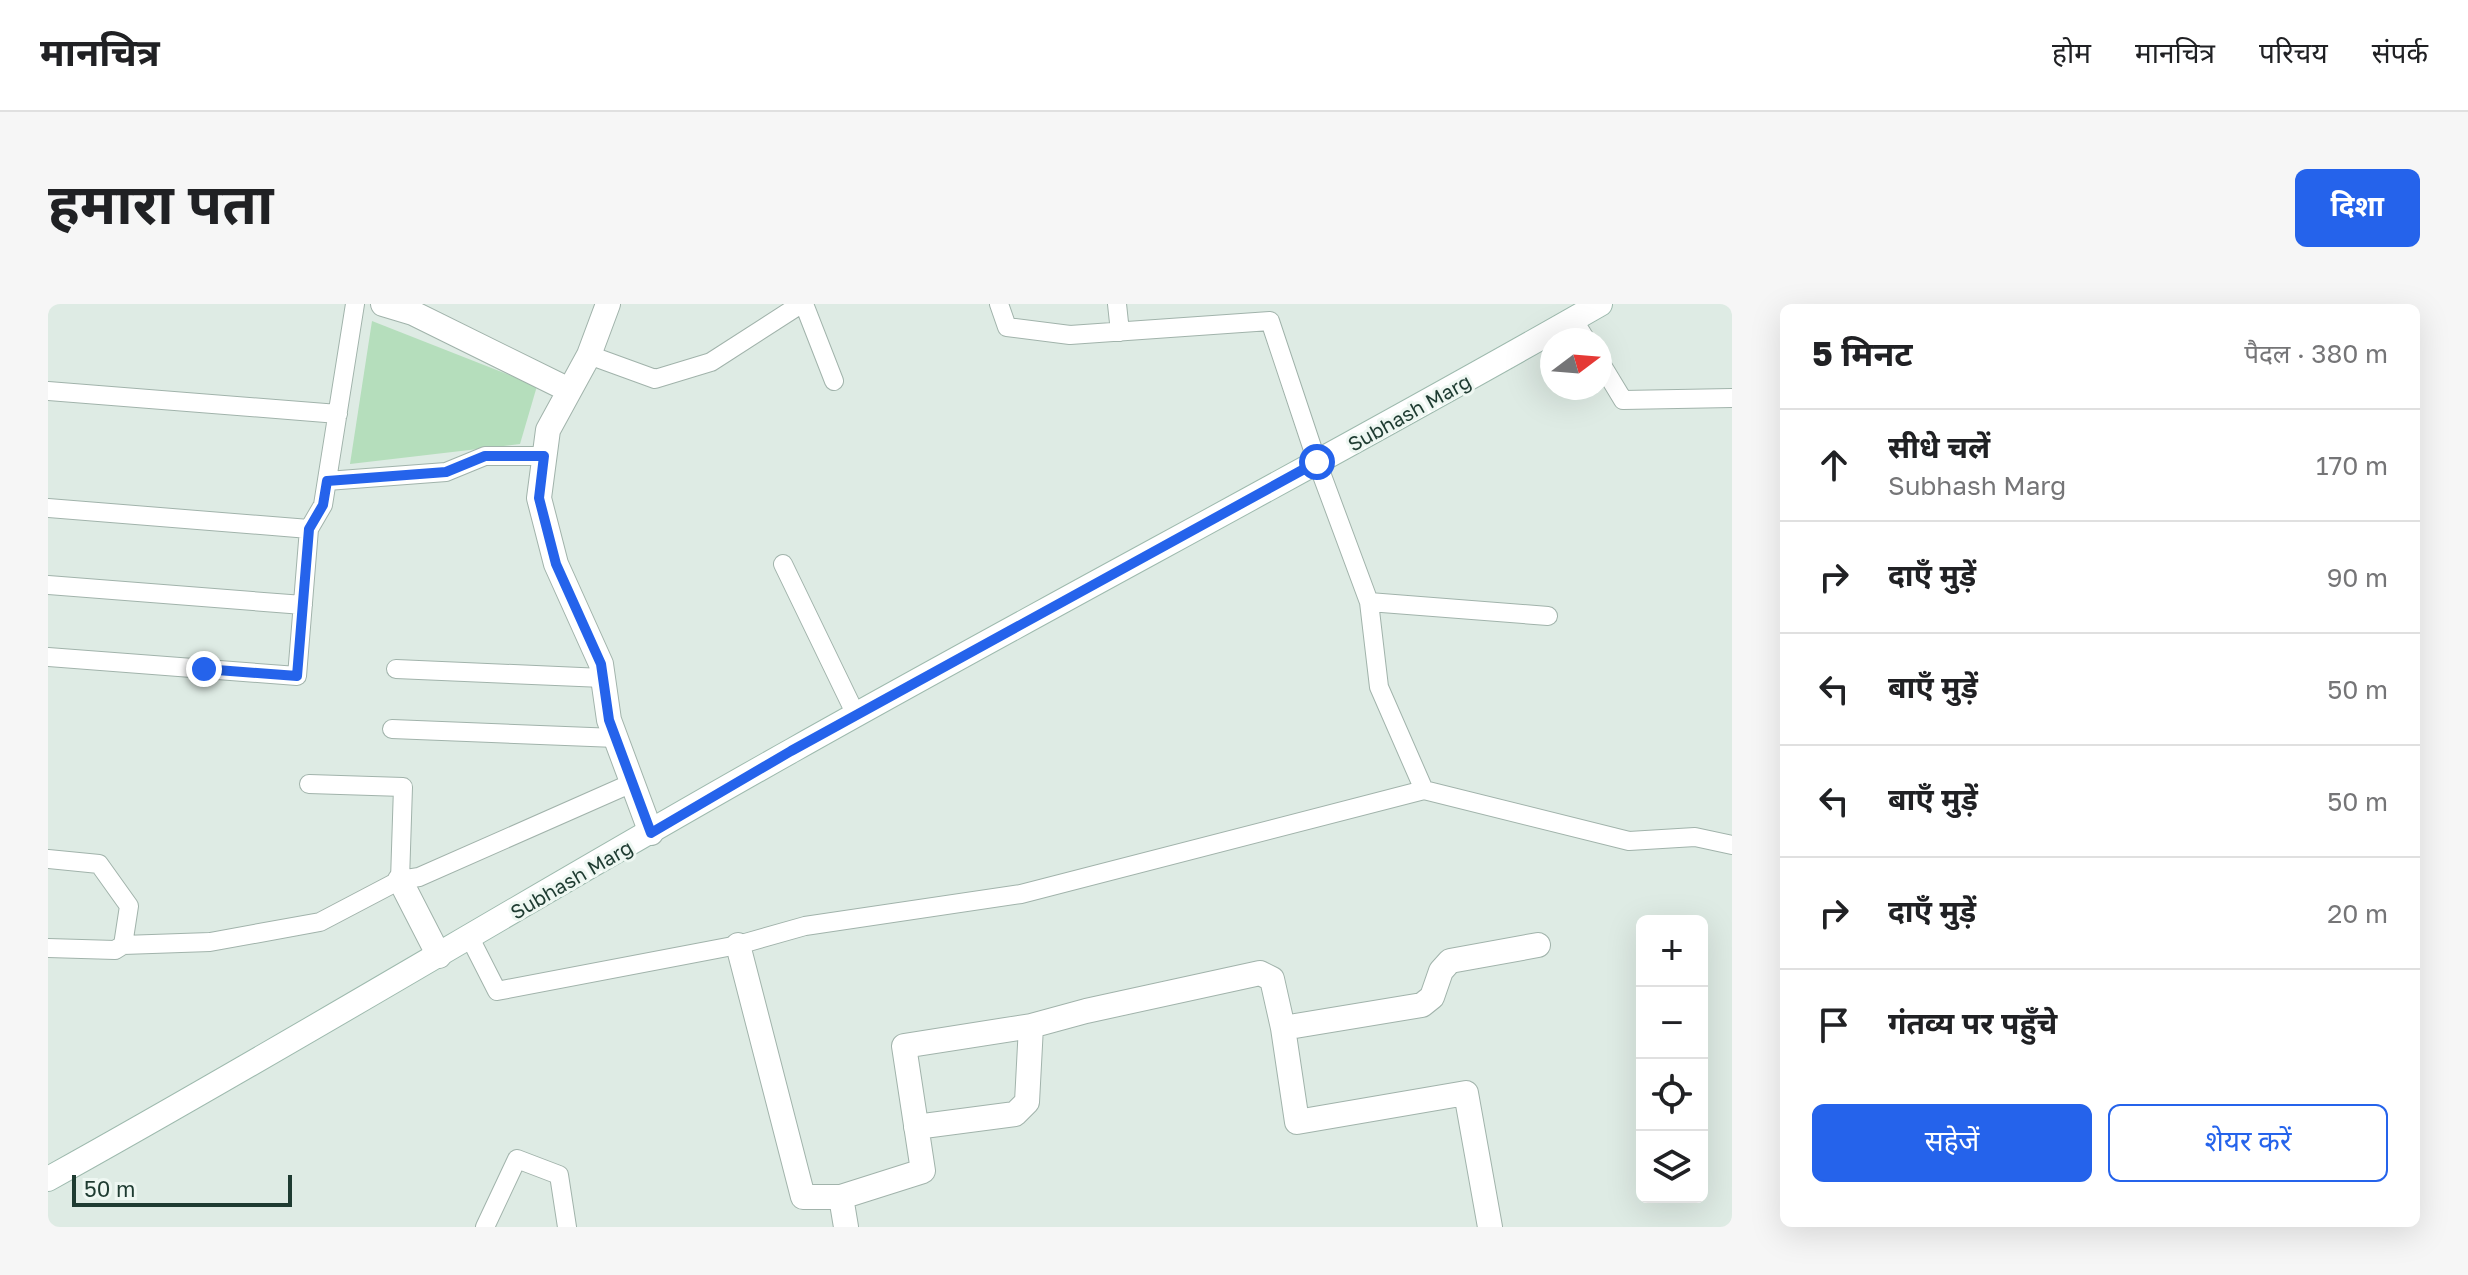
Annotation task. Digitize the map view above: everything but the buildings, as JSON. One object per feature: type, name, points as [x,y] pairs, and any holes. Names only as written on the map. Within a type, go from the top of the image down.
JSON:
[{"type":"street","points":[[383,304],[413,313],[569,390]]},
{"type":"street","points":[[608,304],[589,355],[548,430],[539,498],[556,564],[601,664],[609,720],[651,833]]},
{"type":"street","name":"Subhash Marg","points":[[1582,328],[1600,304]]},
{"type":"street","name":"Subhash Marg","points":[[48,1179],[856,715],[1317,462],[1540,350]]},
{"type":"street","points":[[400,880],[439,956]]},
{"type":"street","points":[[738,945],[803,1197],[841,1197],[923,1171],[904,1046],[1031,1026],[1260,973],[1272,979],[1297,1122],[1466,1093],[1490,1227]]},
{"type":"street","points":[[1283,1028],[1422,1005],[1432,997],[1441,971],[1450,961],[1538,945]]},
{"type":"street","points":[[916,1127],[1015,1114],[1027,1102],[1031,1026]]},
{"type":"street","points":[[841,1197],[846,1227]]},
{"type":"lane","points":[[48,657],[297,676],[309,529],[323,505],[355,304]]},
{"type":"lane","points":[[589,355],[655,379],[711,362],[802,304],[834,381]]},
{"type":"lane","points":[[999,304],[1007,327],[1070,335],[1120,332],[1275,312],[1317,462],[1369,602],[1379,687],[1424,790]]},
{"type":"lane","points":[[1117,304],[1120,332]]},
{"type":"lane","points":[[1612,382],[1623,400],[1732,398]]},
{"type":"lane","points":[[48,391],[338,414]]},
{"type":"lane","points":[[327,481],[446,472],[485,456],[544,456]]},
{"type":"lane","points":[[48,508],[309,529]]},
{"type":"lane","points":[[783,564],[856,715]]},
{"type":"lane","points":[[48,585],[303,605]]},
{"type":"lane","points":[[1369,602],[1548,616]]},
{"type":"lane","points":[[396,669],[603,678]]},
{"type":"lane","points":[[392,729],[616,738]]},
{"type":"lane","points":[[48,948],[115,950],[123,945],[210,942],[320,922],[400,880],[419,877],[632,783]]},
{"type":"lane","points":[[309,784],[403,787],[400,880]]},
{"type":"lane","points":[[470,938],[497,991],[738,945],[805,926],[1021,894],[1424,790],[1629,841],[1695,837],[1732,845]]},
{"type":"lane","points":[[48,859],[99,864],[129,906],[123,945]]},
{"type":"lane","points":[[485,1227],[517,1159],[559,1175],[567,1227]]},
{"type":"green space","points":[[372,321],[537,386],[520,444],[350,464]]},
{"type":"route","points":[[204,669],[297,676],[309,529],[323,505],[327,481],[446,472],[485,456],[544,456],[539,498],[556,564],[601,664],[609,720],[651,833],[791,751],[1317,462]]}]
